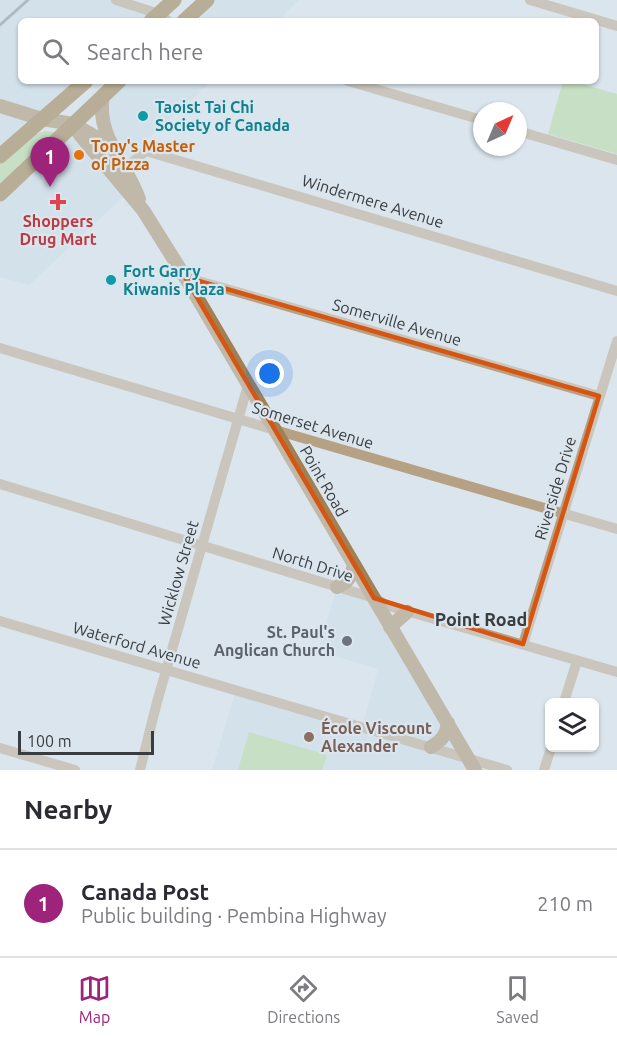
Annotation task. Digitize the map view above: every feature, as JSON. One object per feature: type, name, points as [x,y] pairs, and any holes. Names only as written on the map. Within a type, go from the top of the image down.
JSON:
[{"type":"main road","points":[[160,18],[174,0]]},
{"type":"main road","points":[[187,18],[207,0]]},
{"type":"main road","points":[[0,156],[83,84]]},
{"type":"main road","points":[[73,124],[86,84]]},
{"type":"main road","points":[[0,194],[115,84]]},
{"type":"street","points":[[116,0],[157,18]]},
{"type":"street","points":[[530,0],[590,18]]},
{"type":"street","points":[[599,21],[617,26]]},
{"type":"street","points":[[358,84],[473,117]]},
{"type":"street","name":"Point Road","points":[[103,95],[101,107],[103,123],[143,210]]},
{"type":"street","points":[[0,106],[42,119],[73,124],[112,146]]},
{"type":"street","name":"Point Road","points":[[73,124],[143,210],[185,277],[471,764]]},
{"type":"street","points":[[527,134],[617,160]]},
{"type":"street","name":"Windermere Avenue","points":[[124,169],[146,151],[617,291]]},
{"type":"street","points":[[106,166],[115,170],[124,169]]},
{"type":"street","name":"Somerville Avenue","points":[[185,277],[599,396]]},
{"type":"street","name":"Riverside Drive","points":[[523,644],[617,341]]},
{"type":"street","name":"Somerset Avenue","points":[[0,348],[617,529]]},
{"type":"street","name":"Wicklow Street","points":[[140,770],[166,669],[248,385]]},
{"type":"street","name":"North Drive","points":[[0,484],[374,598],[407,612],[617,672]]},
{"type":"street","points":[[337,587],[345,584],[350,578],[354,565]]},
{"type":"street","points":[[390,627],[407,612]]},
{"type":"street","name":"Waterford Avenue","points":[[0,621],[431,747],[471,764],[507,770]]},
{"type":"street","points":[[565,698],[577,661]]},
{"type":"street","points":[[431,747],[440,742],[446,734],[448,723]]},
{"type":"street","points":[[0,748],[75,770]]},
{"type":"street","points":[[544,770],[549,752]]},
{"type":"highlighted area","points":[[185,277],[599,396],[523,644],[374,598]]},
{"type":"shaded area","points":[[0,0],[115,0],[159,14],[154,18],[18,18],[18,84],[83,84],[0,157]]},
{"type":"shaded area","points":[[207,0],[299,0],[280,18],[187,18]]},
{"type":"shaded area","points":[[116,84],[209,84],[148,139],[146,151],[131,164],[114,152],[103,95]]},
{"type":"shaded area","points":[[73,124],[123,197],[29,285],[0,277],[0,194]]},
{"type":"shaded area","points":[[337,587],[374,598],[475,770],[212,770],[236,690],[362,727],[378,669],[318,651]]},
{"type":"green space","points":[[562,84],[582,84],[617,94],[617,154],[548,134]]},
{"type":"green space","points":[[45,131],[54,132],[54,134],[0,185],[0,164],[27,140]]},
{"type":"green space","points":[[249,732],[327,755],[322,770],[238,770]]},
{"type":"railway","points":[[0,25],[28,0]]},
{"type":"place","name":"Taoist Tai Chi Society of Canada","points":[[143,116]]},
{"type":"place","name":"Tony's Master of Pizza","points":[[79,155]]},
{"type":"place","name":"Canada Post","points":[[50,187]]},
{"type":"place","name":"Shoppers Drug Mart","points":[[58,202]]},
{"type":"place","name":"Fort Garry Kiwanis Plaza","points":[[111,280]]},
{"type":"place","name":"St. Paul's Anglican Church","points":[[347,641]]},
{"type":"place","name":"École Viscount Alexander","points":[[309,737]]},
{"type":"district","name":"Point Road","points":[[481,619]]}]
